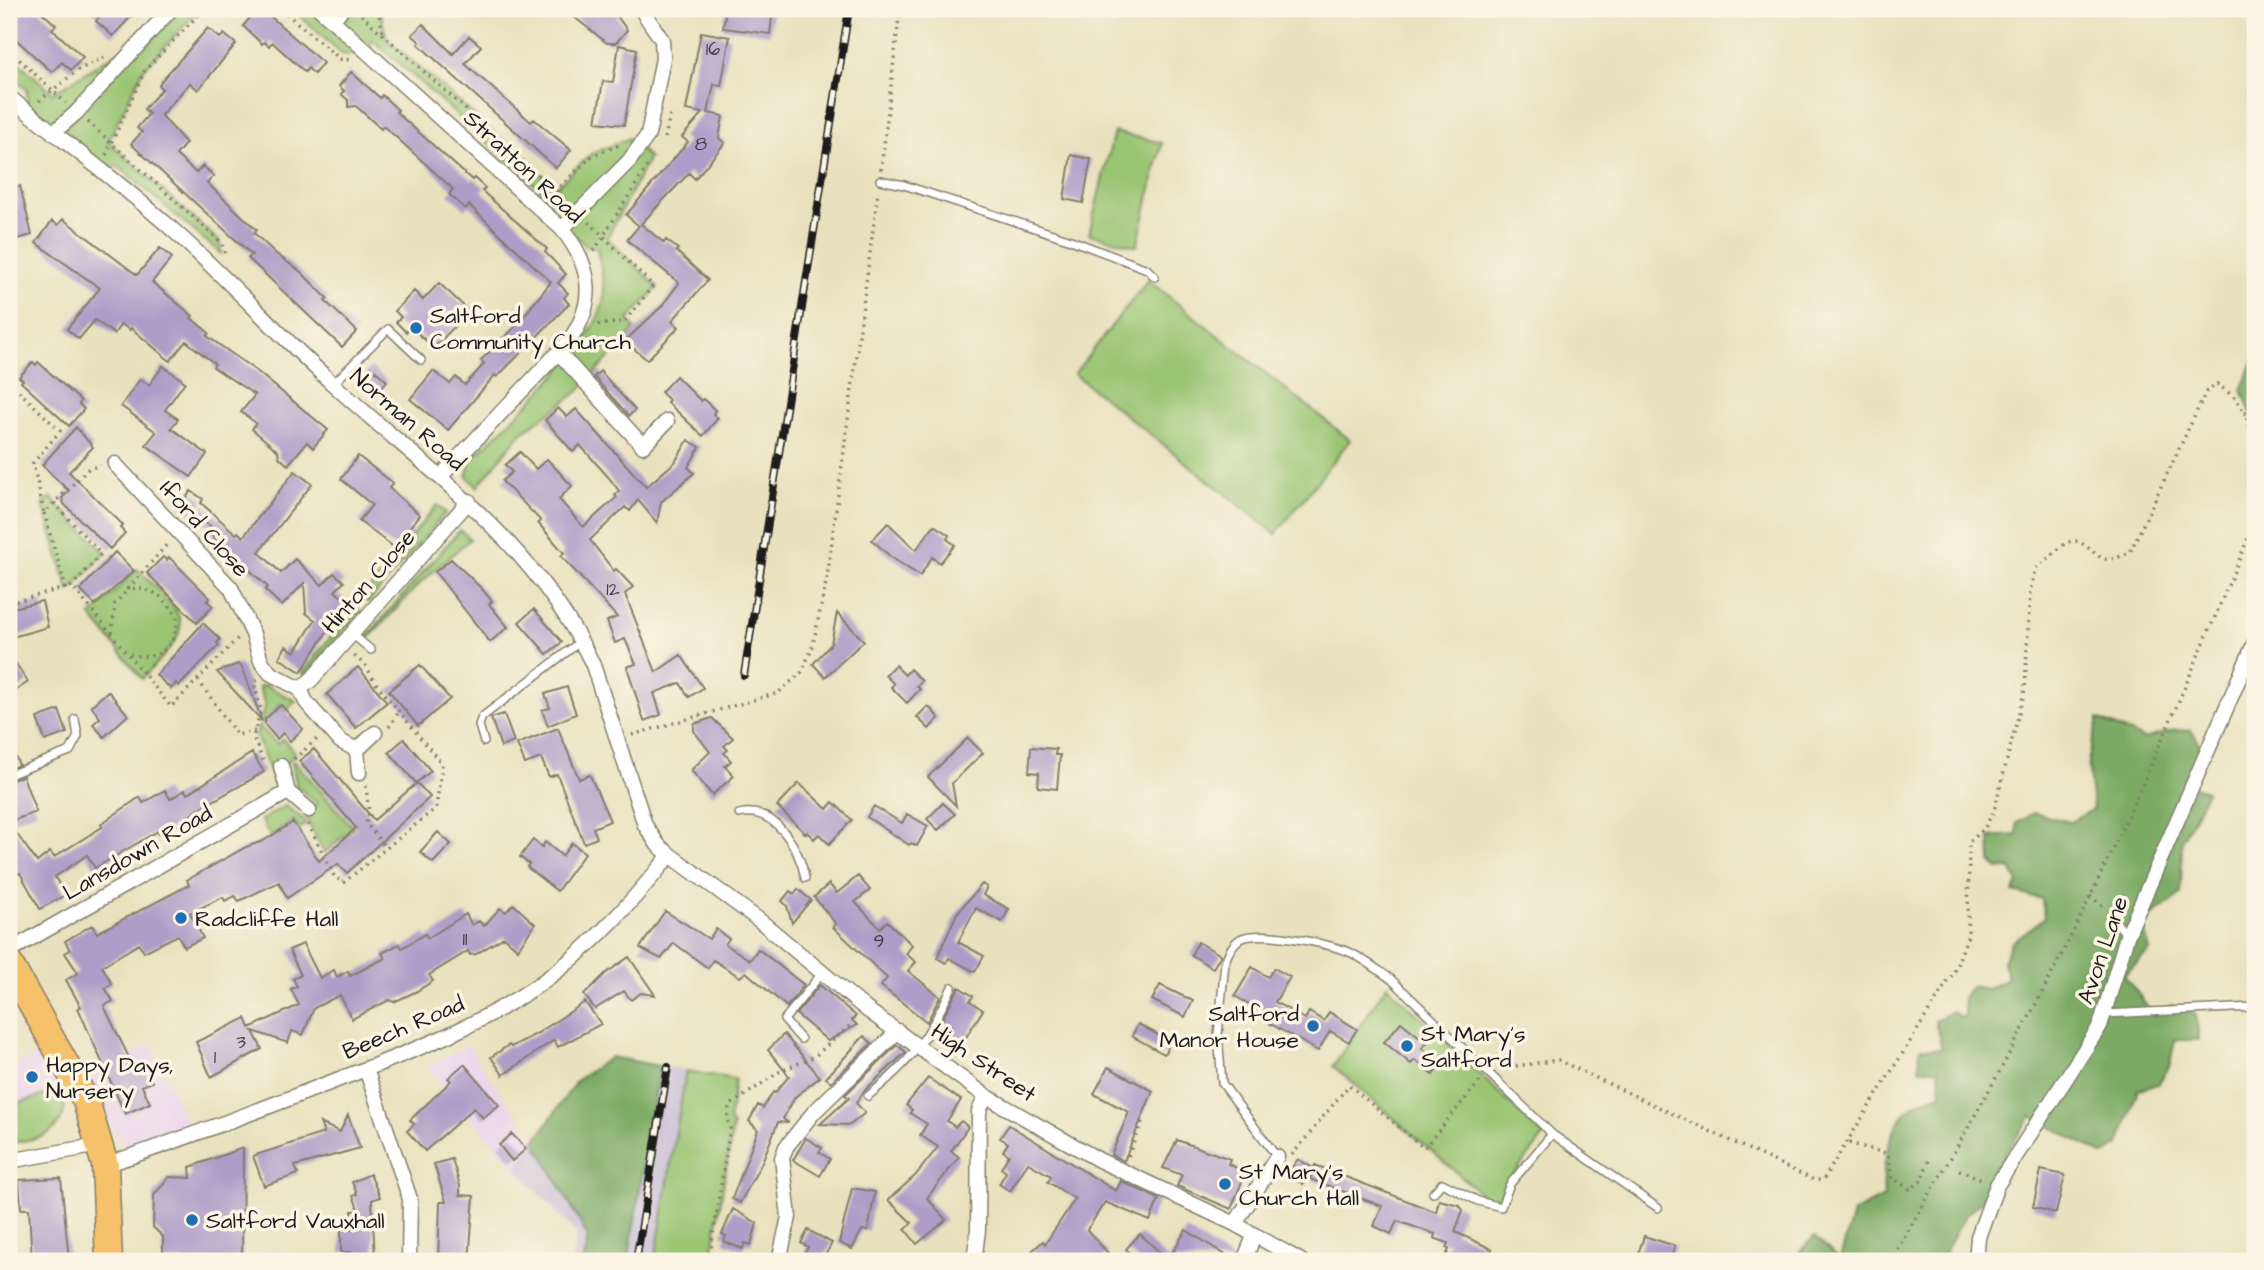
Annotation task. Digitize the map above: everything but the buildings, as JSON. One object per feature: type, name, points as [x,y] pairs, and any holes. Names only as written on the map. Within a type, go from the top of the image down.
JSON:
[{"type":"highway","points":[[9,963],[86,1101],[103,1155],[110,1261]]},
{"type":"street","points":[[53,133],[76,113],[171,9]]},
{"type":"street","name":"Stratton Road","points":[[320,9],[337,14],[377,61],[562,229],[585,264],[589,298],[580,326],[559,353],[441,476]]},
{"type":"street","points":[[562,229],[643,145],[648,135],[663,58],[662,40],[641,9]]},
{"type":"street","name":"Norman Road","points":[[9,97],[172,229],[333,384],[469,501],[523,561],[581,640],[593,665],[645,825],[670,855]]},
{"type":"street","points":[[559,353],[643,446],[667,421]]},
{"type":"street","name":"Iford Close","points":[[115,464],[180,530],[231,588],[266,667]]},
{"type":"street","name":"Hinton Close","points":[[300,689],[469,501]]},
{"type":"street","name":"Avon Lane","points":[[1976,1261],[1978,1237],[1997,1185],[2024,1139],[2090,1042],[2104,1014],[2127,936],[2255,642]]},
{"type":"street","points":[[266,667],[281,681],[300,689],[306,702],[340,741],[357,750]]},
{"type":"street","points":[[357,750],[375,733]]},
{"type":"street","points":[[357,750],[359,772]]},
{"type":"street","points":[[281,766],[283,795],[309,810]]},
{"type":"street","name":"Lansdown Road","points":[[9,951],[283,795]]},
{"type":"street","name":"High Street","points":[[670,855],[758,920],[866,1009],[986,1096],[1121,1170],[1235,1224],[1301,1261]]},
{"type":"street","name":"Beech Road","points":[[9,1161],[103,1155],[366,1069],[435,1043],[505,1006],[555,973],[624,912],[670,855]]},
{"type":"street","points":[[779,1261],[789,1217],[782,1158],[786,1147],[814,1112],[898,1031]]},
{"type":"street","points":[[366,1069],[410,1199],[409,1261]]},
{"type":"street","points":[[974,1261],[978,1230],[979,1111],[986,1096]]},
{"type":"street","points":[[1235,1224],[1274,1162]]},
{"type":"street","points":[[1244,1261],[1254,1236]]},
{"type":"lane","points":[[880,180],[904,185],[1068,239],[1147,269],[1155,277]]},
{"type":"lane","points":[[333,384],[388,328],[421,360]]},
{"type":"lane","points":[[352,634],[371,650]]},
{"type":"lane","points":[[484,742],[479,725],[482,717],[581,640]]},
{"type":"lane","points":[[9,775],[70,751],[76,745],[78,736],[75,719]]},
{"type":"lane","points":[[739,814],[758,813],[776,825],[797,849],[805,878]]},
{"type":"lane","points":[[2111,915],[2127,936]]},
{"type":"lane","points":[[1274,1162],[1222,1083],[1219,1065],[1218,1035],[1225,962],[1230,949],[1241,939],[1259,935],[1344,950],[1391,979],[1552,1134],[1658,1208]]},
{"type":"lane","points":[[801,1039],[784,1020],[822,973]]},
{"type":"lane","points":[[868,1096],[900,1070],[920,1048],[952,988]]},
{"type":"lane","points":[[2104,1014],[2255,1007]]},
{"type":"lane","points":[[1433,1193],[1442,1183],[1478,1201],[1501,1207],[1510,1184],[1552,1134]]},
{"type":"path","points":[[97,169],[112,144],[145,70],[204,9]]},
{"type":"path","points":[[281,9],[340,59],[377,61]]},
{"type":"path","points":[[378,9],[383,35]]},
{"type":"path","points":[[617,739],[778,693],[801,673],[813,649],[827,578],[900,9]]},
{"type":"path","points":[[27,112],[78,70],[123,48],[164,50]]},
{"type":"path","points":[[9,50],[222,243],[233,286]]},
{"type":"path","points":[[538,207],[592,156],[627,142],[643,145]]},
{"type":"path","points":[[1274,1162],[1283,1164],[1293,1154],[1349,1085],[1424,1149],[1489,1074],[1499,1069],[1558,1060],[1814,1180],[1823,1180],[1849,1143],[1955,970],[1968,935],[1969,842],[1984,830],[1994,811],[2025,689],[2030,592],[2035,569],[2067,541],[2078,541],[2099,559],[2111,561],[2130,552],[2206,392],[2217,384],[2236,398],[2255,438]]},
{"type":"path","points":[[19,391],[60,431],[33,463],[66,589]]},
{"type":"path","points":[[2245,415],[2255,392]]},
{"type":"path","points":[[44,513],[89,468],[115,464]]},
{"type":"path","points":[[9,603],[72,586],[101,554],[54,503]]},
{"type":"path","points":[[1890,1261],[1989,1091],[2090,896],[2158,750],[2255,522]]},
{"type":"path","points":[[113,635],[113,611],[126,589],[180,530]]},
{"type":"path","points":[[72,586],[171,707],[249,626]]},
{"type":"path","points":[[126,589],[141,587],[153,590],[169,604],[177,617],[173,639],[159,654],[140,657],[128,653]]},
{"type":"path","points":[[266,667],[254,684],[261,710],[253,737],[283,795]]},
{"type":"path","points":[[197,680],[237,735],[255,732]]},
{"type":"path","points":[[2090,896],[2111,915]]},
{"type":"path","points":[[709,1261],[730,1128],[727,1120],[729,1106],[779,1072],[815,1056],[844,1033],[866,1009]]},
{"type":"path","points":[[1121,1170],[1144,1117]]},
{"type":"path","points":[[1849,1143],[1888,1154],[1892,1178],[1910,1189],[1920,1181],[1930,1158]]},
{"type":"path","points":[[1959,1170],[1997,1185]]},
{"type":"shaded area","points":[[151,1044],[188,1127],[139,1145],[127,1145],[113,1132],[90,1075]]},
{"type":"shaded area","points":[[467,1045],[535,1141],[516,1169],[427,1068]]},
{"type":"shaded area","name":"Happy Days, Nursery","points":[[43,1053],[60,1088],[9,1107],[9,1067]]},
{"type":"shaded area","points":[[611,1057],[735,1079],[728,1103],[706,1261],[572,1261],[577,1234],[516,1169],[577,1080]]},
{"type":"green space","points":[[180,9],[200,9],[143,70],[108,141],[220,242],[221,254],[119,167],[105,166],[27,103],[27,89],[9,76],[9,54],[53,93],[118,52],[147,44]]},
{"type":"green space","points":[[292,9],[380,9],[387,39],[556,187],[591,154],[629,138],[649,158],[607,238],[658,287],[628,320],[635,329],[578,392],[520,434],[477,487],[467,476],[470,461],[548,383],[587,336],[599,315],[604,290],[597,248],[587,247],[541,203],[545,194],[373,40],[364,56],[342,54]]},
{"type":"green space","points":[[1114,132],[1162,143],[1137,246],[1089,234]]},
{"type":"green space","points":[[1148,280],[1350,440],[1276,534],[1074,374]]},
{"type":"green space","points":[[2255,357],[2255,424],[2242,390]]},
{"type":"green space","points":[[50,497],[106,553],[69,592],[43,504]]},
{"type":"green space","points":[[437,505],[446,513],[369,602],[361,599]]},
{"type":"green space","points":[[460,530],[470,539],[419,584],[369,638],[367,636]]},
{"type":"green space","points":[[137,569],[168,601],[177,613],[180,623],[179,633],[172,645],[142,679],[91,616]]},
{"type":"green space","points":[[356,605],[360,612],[306,675],[302,673]]},
{"type":"green space","points":[[265,685],[296,701],[287,710],[280,704],[263,724],[260,722],[265,706],[259,687]]},
{"type":"green space","points":[[2098,719],[2144,739],[2175,730],[2191,731],[2199,744],[2200,757],[2188,785],[2207,791],[2182,840],[2181,894],[2142,923],[2150,950],[2124,975],[2154,1015],[2172,1005],[2196,1015],[2199,1040],[2175,1040],[2169,1067],[2158,1084],[2138,1089],[2119,1145],[2104,1155],[2031,1116],[1992,1173],[1982,1201],[1966,1214],[1940,1261],[1802,1261],[1799,1252],[1814,1237],[1840,1259],[1853,1213],[1884,1197],[1888,1146],[1898,1123],[1915,1104],[1941,1094],[1939,1069],[1919,1069],[1920,1048],[1942,1049],[1935,1021],[1952,1011],[1960,1018],[1965,1016],[1963,998],[1971,986],[1987,989],[2008,978],[2003,962],[2011,943],[2044,918],[2042,899],[2013,892],[2018,883],[2011,868],[1998,869],[1991,862],[1990,837],[2017,835],[2017,823],[2033,813],[2071,822],[2093,809],[2088,761]]},
{"type":"green space","points":[[259,726],[277,744],[283,739],[295,753],[287,764],[274,768],[279,787],[276,787],[256,736]]},
{"type":"green space","points":[[294,761],[353,828],[324,853],[305,816],[317,803],[297,787],[292,763]]},
{"type":"green space","points":[[285,806],[302,818],[306,825],[300,828],[293,820],[270,836],[261,820]]},
{"type":"green space","points":[[1387,985],[1544,1136],[1506,1184],[1500,1198],[1485,1197],[1333,1066]]},
{"type":"green space","points":[[611,1057],[660,1066],[628,1261],[584,1261],[588,1237],[535,1141],[577,1080]]},
{"type":"green space","points":[[686,1071],[735,1079],[729,1122],[733,1126],[711,1261],[655,1261]]},
{"type":"green space","points":[[57,1091],[65,1108],[57,1125],[36,1138],[9,1143],[9,1106]]},
{"type":"railway","points":[[744,675],[849,9]]},
{"type":"railway","points":[[636,1261],[668,1067]]},
{"type":"place","name":"Saltford Community Church","points":[[416,328]]},
{"type":"place","name":"Radcliffe Hall","points":[[181,918]]},
{"type":"place","name":"Saltford Manor House","points":[[1313,1026]]},
{"type":"place","name":"St Mary's Saltford","points":[[1407,1046]]},
{"type":"place","name":"Happy Days, Nursery","points":[[32,1077]]},
{"type":"place","name":"St Mary's Church Hall","points":[[1225,1184]]},
{"type":"place","name":"Saltford Vauxhall","points":[[192,1220]]}]
